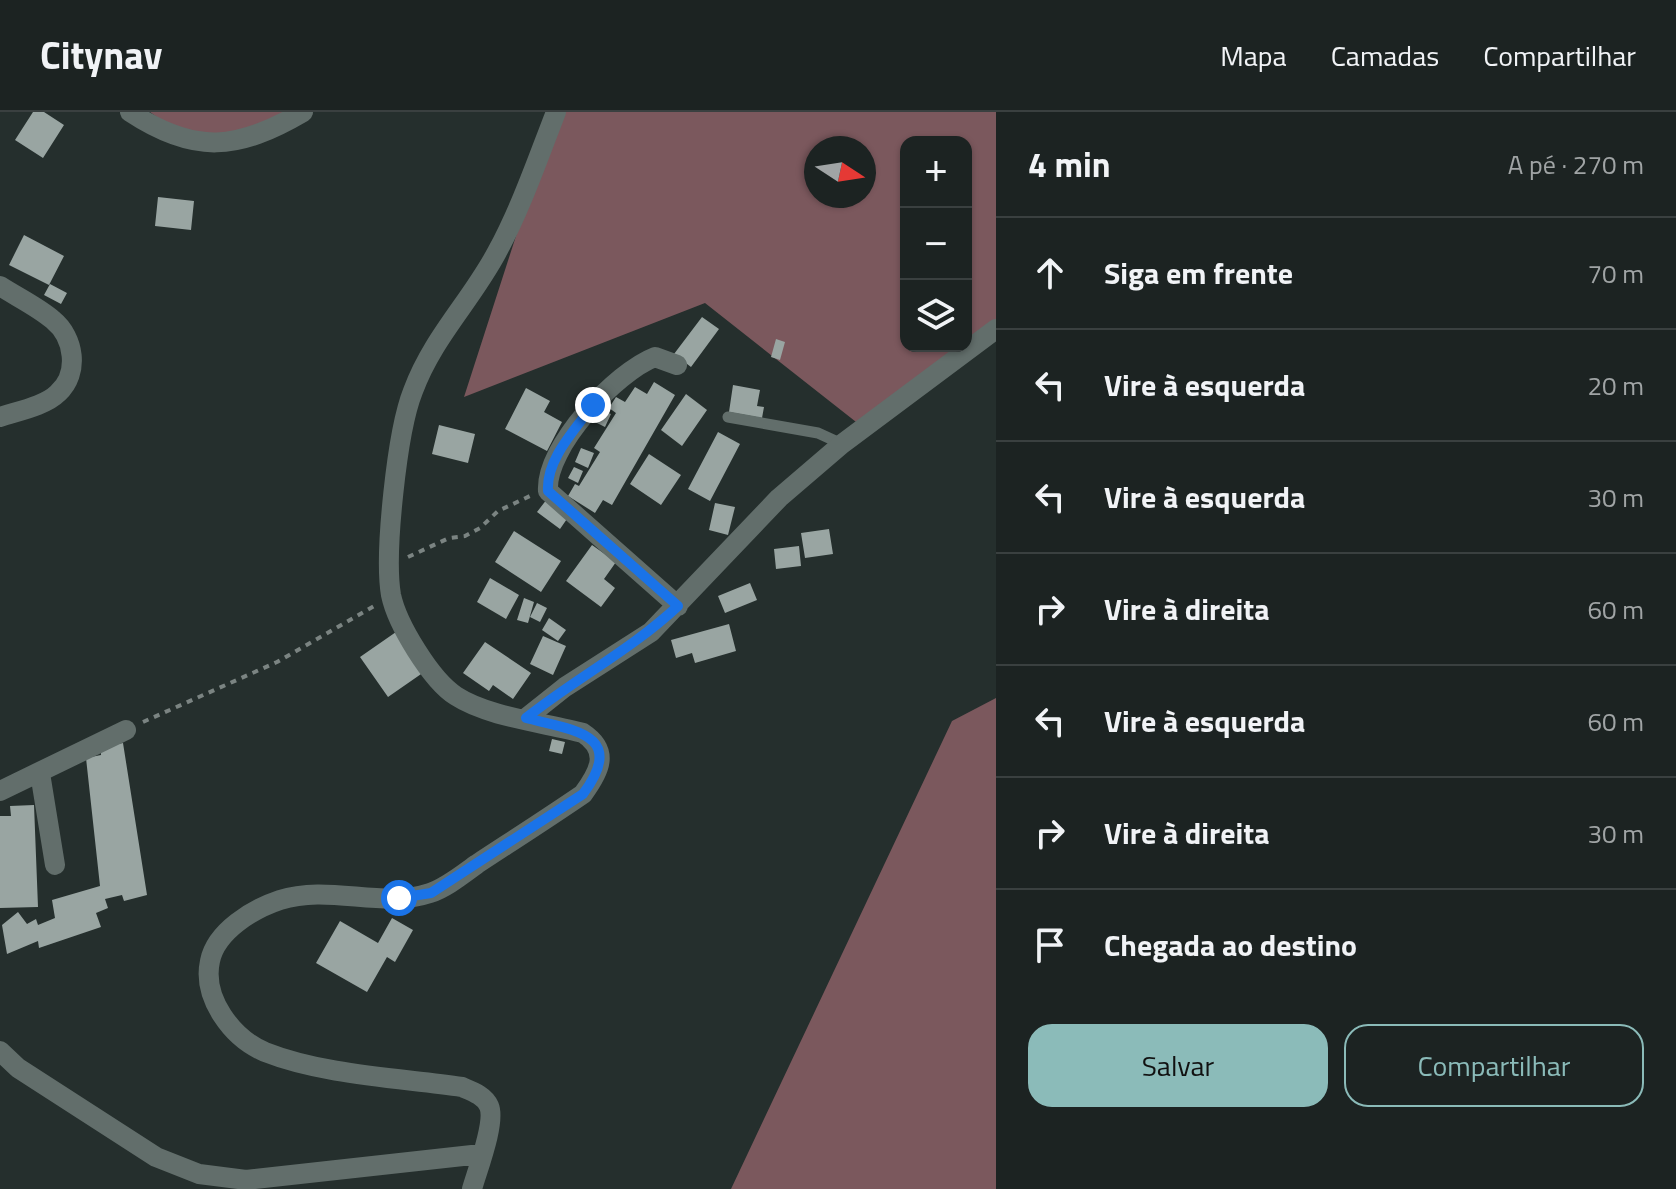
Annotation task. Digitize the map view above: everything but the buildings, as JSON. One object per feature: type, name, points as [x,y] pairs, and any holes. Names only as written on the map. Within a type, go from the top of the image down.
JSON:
[{"type":"street","points":[[130,112],[153,127],[192,143],[227,144],[268,133],[303,112]]},
{"type":"street","points":[[472,1189],[490,1122],[489,1106],[479,1095],[462,1087],[298,1063],[262,1051],[233,1031],[215,1002],[207,980],[210,957],[221,937],[244,918],[279,900],[322,892],[399,898],[431,893],[583,794],[598,774],[602,756],[596,742],[583,733],[482,708],[454,695],[406,633],[392,596],[390,567],[400,432],[412,392],[441,333],[497,252],[556,112]]},
{"type":"street","points":[[0,286],[54,320],[68,336],[72,356],[70,375],[58,393],[0,417]]},
{"type":"street","points":[[526,718],[565,687],[651,632],[779,498],[842,444],[996,329]]},
{"type":"street","points":[[677,365],[655,357],[620,378],[593,405],[553,462],[547,477],[548,491],[678,606]]},
{"type":"street","points":[[0,791],[126,730]]},
{"type":"street","points":[[40,773],[55,865]]},
{"type":"street","points":[[0,1051],[18,1068],[156,1157],[199,1174],[246,1180],[481,1154]]},
{"type":"lane","points":[[728,417],[818,433],[842,444]]},
{"type":"path","points":[[390,567],[425,548],[465,536],[498,511],[548,491]]},
{"type":"path","points":[[126,730],[277,662],[392,596]]},
{"type":"shaded area","points":[[150,112],[303,112],[192,143]]},
{"type":"shaded area","points":[[556,112],[996,112],[996,320],[972,342],[972,136],[900,136],[900,352],[960,352],[865,429],[705,303],[464,397]]},
{"type":"shaded area","points":[[996,698],[996,1189],[731,1189],[952,721]]},
{"type":"route","points":[[399,898],[431,893],[583,794],[598,774],[602,756],[596,742],[583,733],[526,718],[565,687],[651,632],[678,606],[548,491],[547,477],[553,462],[593,405]]}]
